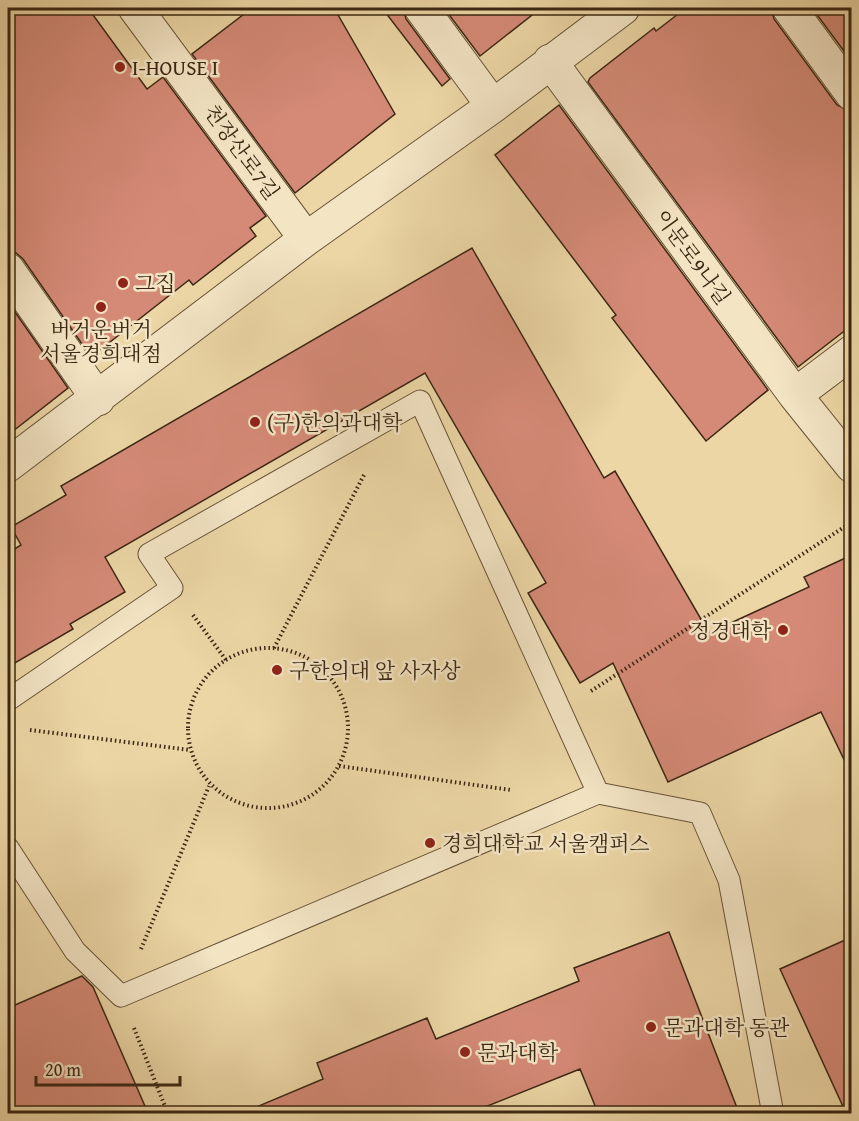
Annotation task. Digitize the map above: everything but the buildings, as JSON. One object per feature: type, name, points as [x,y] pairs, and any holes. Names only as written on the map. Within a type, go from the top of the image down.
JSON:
[{"type":"street","name":"천장산로7길","points":[[135,8],[306,239]]},
{"type":"street","points":[[421,8],[494,106]]},
{"type":"street","points":[[8,465],[306,239],[494,106],[550,61],[623,8]]},
{"type":"street","points":[[789,8],[852,94]]},
{"type":"street","name":"이문로9나길","points":[[550,61],[795,395],[852,466]]},
{"type":"street","points":[[8,270],[98,399]]},
{"type":"street","points":[[795,395],[852,352]]},
{"type":"lane","points":[[8,700],[172,588],[149,554],[420,401],[598,793]]},
{"type":"lane","points":[[8,848],[75,951],[121,996],[598,793],[700,813],[729,880],[773,1113]]},
{"type":"path","points":[[274,648],[395,416]]},
{"type":"path","points":[[562,714],[596,687],[852,522]]},
{"type":"path","points":[[172,588],[226,660]]},
{"type":"path","points":[[274,648],[307,658],[321,667],[338,687],[347,711],[348,738],[339,766],[327,783],[306,799],[281,808],[256,808],[231,800],[209,786],[190,750],[187,724],[192,700],[206,677],[226,660],[248,650],[274,648]]},
{"type":"path","points":[[19,729],[190,750]]},
{"type":"path","points":[[339,766],[513,790]]},
{"type":"path","points":[[168,1113],[121,996],[209,786]]},
{"type":"place","name":"I-HOUSE I","points":[[120,67]]},
{"type":"place","name":"그집","points":[[123,283]]},
{"type":"place","name":"버거운버거 서울경희대점","points":[[101,307]]},
{"type":"place","name":"(구)한의과대학","points":[[255,422]]},
{"type":"place","name":"정경대학","points":[[783,630]]},
{"type":"place","name":"구한의대 앞 사자상","points":[[277,670]]},
{"type":"place","name":"경희대학교 서울캠퍼스","points":[[430,843]]},
{"type":"place","name":"문과대학 동관","points":[[651,1027]]},
{"type":"place","name":"문과대학","points":[[465,1052]]}]
